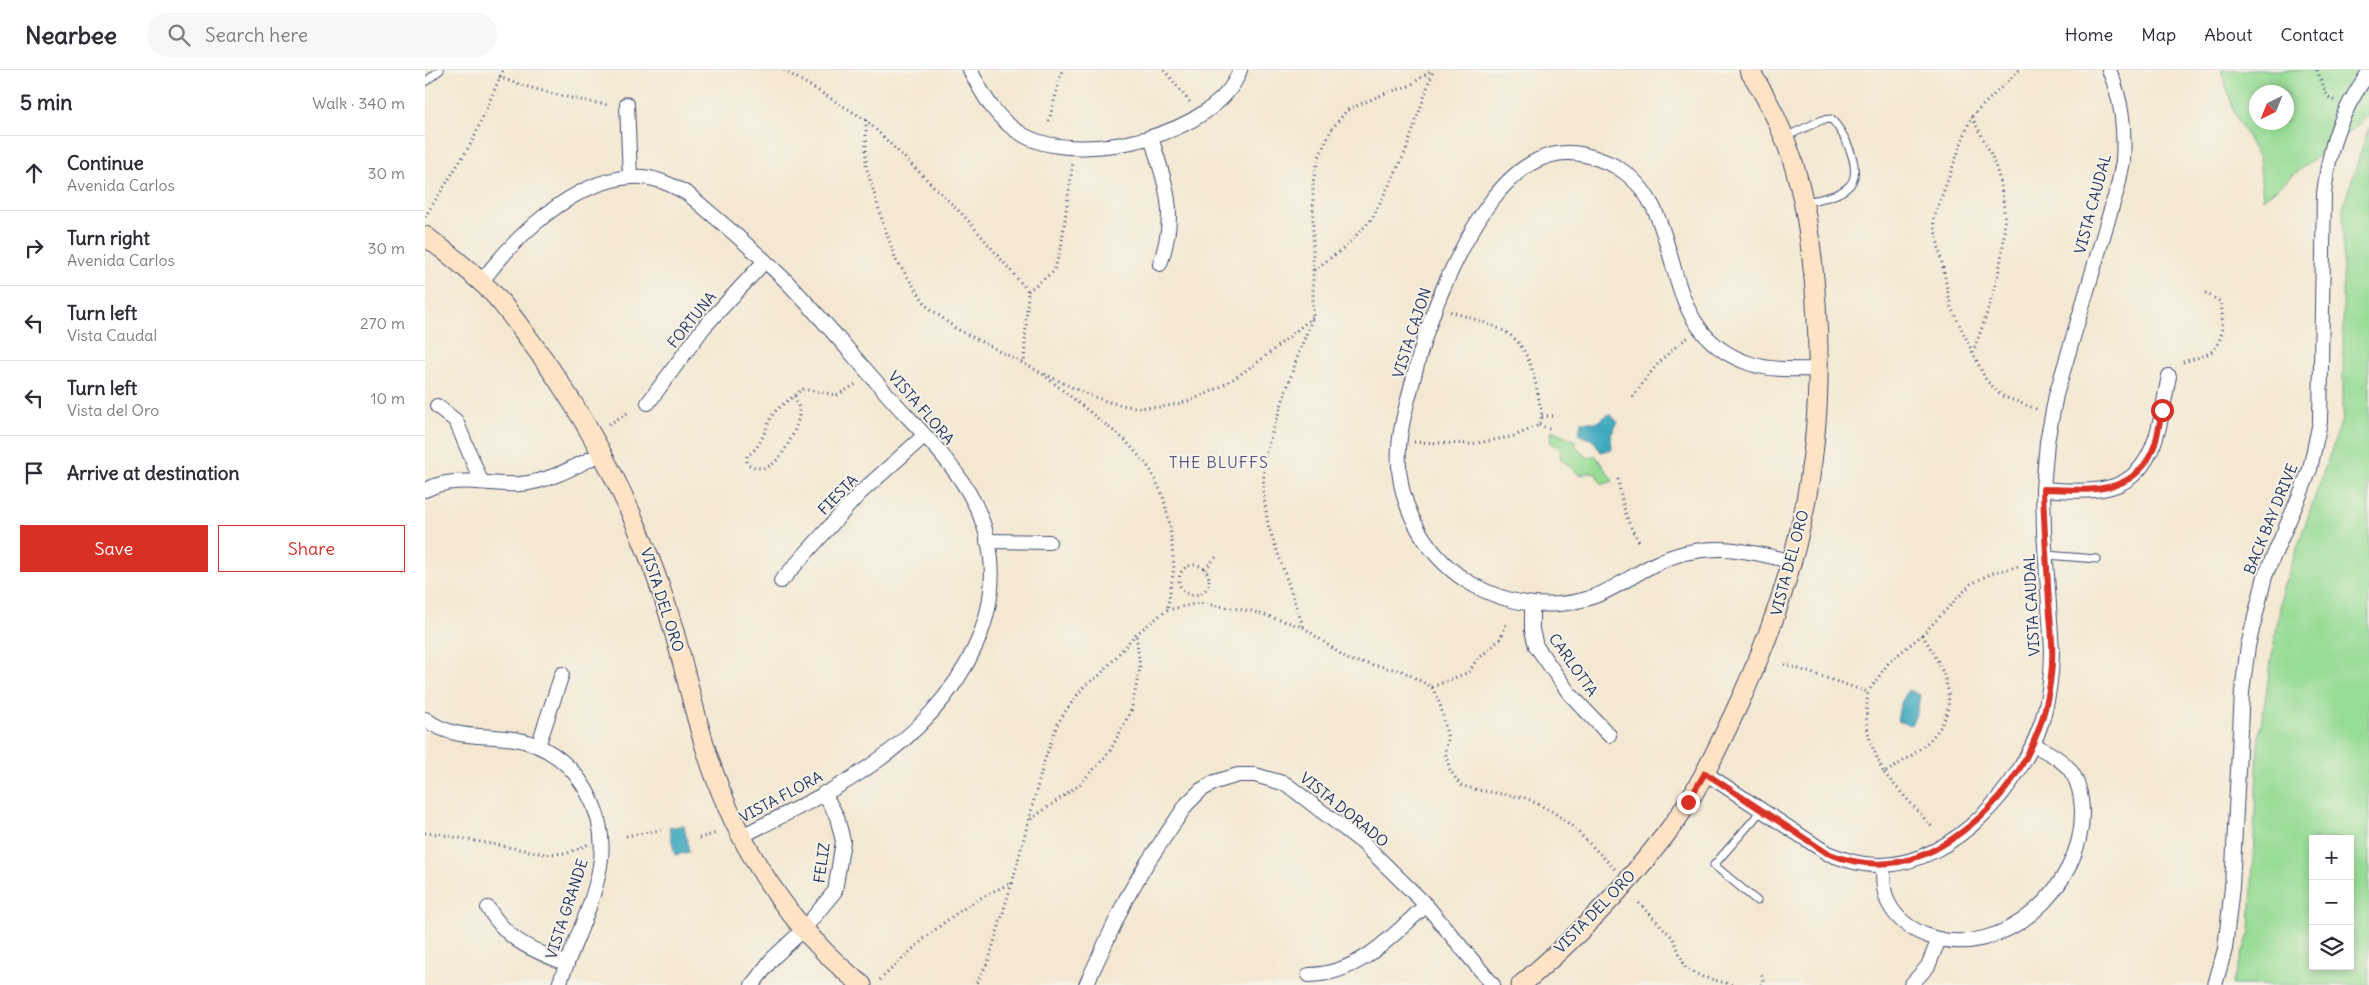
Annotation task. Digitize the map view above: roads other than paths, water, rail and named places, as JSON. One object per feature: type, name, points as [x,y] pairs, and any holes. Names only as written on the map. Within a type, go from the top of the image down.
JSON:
[{"type":"street","points":[[970,70],[985,99],[999,117],[1011,128],[1048,145],[1075,149],[1100,148],[1151,137],[1193,119],[1216,104],[1227,94],[1240,70]]},
{"type":"street","name":"VISTA DEL ORO","points":[[1521,985],[1543,966],[1627,880],[1667,833],[1705,773],[1765,646],[1793,562],[1809,486],[1815,437],[1819,369],[1812,241],[1799,178],[1775,116],[1749,70]]},
{"type":"street","name":"VISTA CAUDAL","points":[[1705,773],[1827,853],[1843,860],[1883,865],[1920,857],[1967,829],[1985,814],[2009,786],[2033,744],[2042,722],[2052,674],[2043,489],[2052,414],[2123,161],[2125,136],[2122,110],[2109,70]]},
{"type":"street","name":"BACK BAY DRIVE","points":[[2215,985],[2225,949],[2232,887],[2242,692],[2248,646],[2265,576],[2305,483],[2321,422],[2324,194],[2331,146],[2338,124],[2369,72]]},
{"type":"street","points":[[627,104],[630,177]]},
{"type":"street","points":[[1151,137],[1169,200],[1170,224],[1168,241],[1160,264]]},
{"type":"street","name":"VISTA CAJON","points":[[1793,562],[1743,549],[1699,550],[1676,555],[1655,564],[1601,595],[1578,602],[1532,604],[1495,596],[1474,586],[1455,573],[1438,557],[1413,519],[1400,475],[1398,452],[1401,430],[1420,352],[1439,299],[1478,223],[1504,184],[1519,169],[1541,158],[1566,153],[1583,154],[1601,159],[1620,169],[1637,183],[1650,200],[1660,220],[1679,291],[1686,308],[1695,323],[1711,340],[1729,354],[1751,364],[1774,369],[1819,369]]},
{"type":"street","name":"VISTA FLORA","points":[[482,282],[504,252],[545,216],[595,186],[611,180],[630,177],[663,182],[688,194],[765,260],[803,299],[954,472],[969,493],[980,516],[987,541],[991,568],[990,595],[983,630],[964,671],[944,698],[896,746],[869,767],[742,836]]},
{"type":"street","name":"VISTA DEL ORO","points":[[425,236],[482,282],[545,360],[573,403],[602,453],[637,525],[653,565],[667,606],[707,755],[742,836],[769,882],[803,930],[862,985]]},
{"type":"street","name":"FORTUNA","points":[[649,403],[704,327],[765,260]]},
{"type":"street","points":[[2043,489],[2093,490],[2110,488],[2126,481],[2140,470],[2150,456],[2155,443],[2169,376]]},
{"type":"street","points":[[437,406],[456,421],[481,481]]},
{"type":"street","name":"FIESTA","points":[[781,581],[860,493],[924,436]]},
{"type":"street","points":[[425,490],[439,484],[481,481],[519,484],[536,482],[558,475],[602,453]]},
{"type":"street","points":[[987,541],[1049,542]]},
{"type":"street","name":"CARLOTTA","points":[[1532,604],[1531,630],[1536,646],[1569,693],[1609,735]]},
{"type":"street","points":[[538,746],[562,674]]},
{"type":"street","name":"VISTA GRANDE","points":[[425,719],[447,732],[467,736],[511,739],[538,746],[566,765],[583,783],[591,798],[601,832],[600,866],[559,985]]},
{"type":"street","points":[[1883,865],[1884,890],[1889,904],[1897,915],[1921,933],[1939,939],[1976,938],[2002,931],[2020,922],[2037,910],[2055,891],[2077,850],[2082,824],[2082,797],[2078,783],[2069,768],[2059,757],[2033,744]]},
{"type":"street","name":"VISTA DORADO","points":[[1086,985],[1126,898],[1187,804],[1201,790],[1215,782],[1230,776],[1255,774],[1286,784],[1363,843],[1426,905],[1493,985]]},
{"type":"street","name":"FELIZ","points":[[803,930],[835,891],[838,882],[843,840],[837,817],[824,793]]},
{"type":"street","points":[[1309,975],[1344,968],[1374,953],[1426,905]]},
{"type":"street","points":[[488,908],[499,926],[525,947],[567,964]]},
{"type":"street","points":[[752,985],[772,959],[803,930]]},
{"type":"street","points":[[1911,985],[1928,966],[1939,939]]},
{"type":"lane","points":[[425,82],[440,70]]},
{"type":"lane","points":[[1784,138],[1822,120],[1831,119],[1839,126],[1852,153],[1854,172],[1849,187],[1833,196],[1805,202]]},
{"type":"lane","points":[[2046,555],[2097,559]]},
{"type":"lane","points":[[1757,901],[1714,866],[1762,810]]},
{"type":"water","points":[[1609,414],[1618,422],[1611,435],[1612,449],[1601,452],[1593,440],[1579,435],[1581,422],[1597,422]]},
{"type":"water","points":[[1908,690],[1920,695],[1918,710],[1911,725],[1897,721],[1900,705]]},
{"type":"water","points":[[684,825],[689,852],[675,855],[669,828]]},
{"type":"district","name":"THE BLUFFS","points":[[1219,462]]}]
